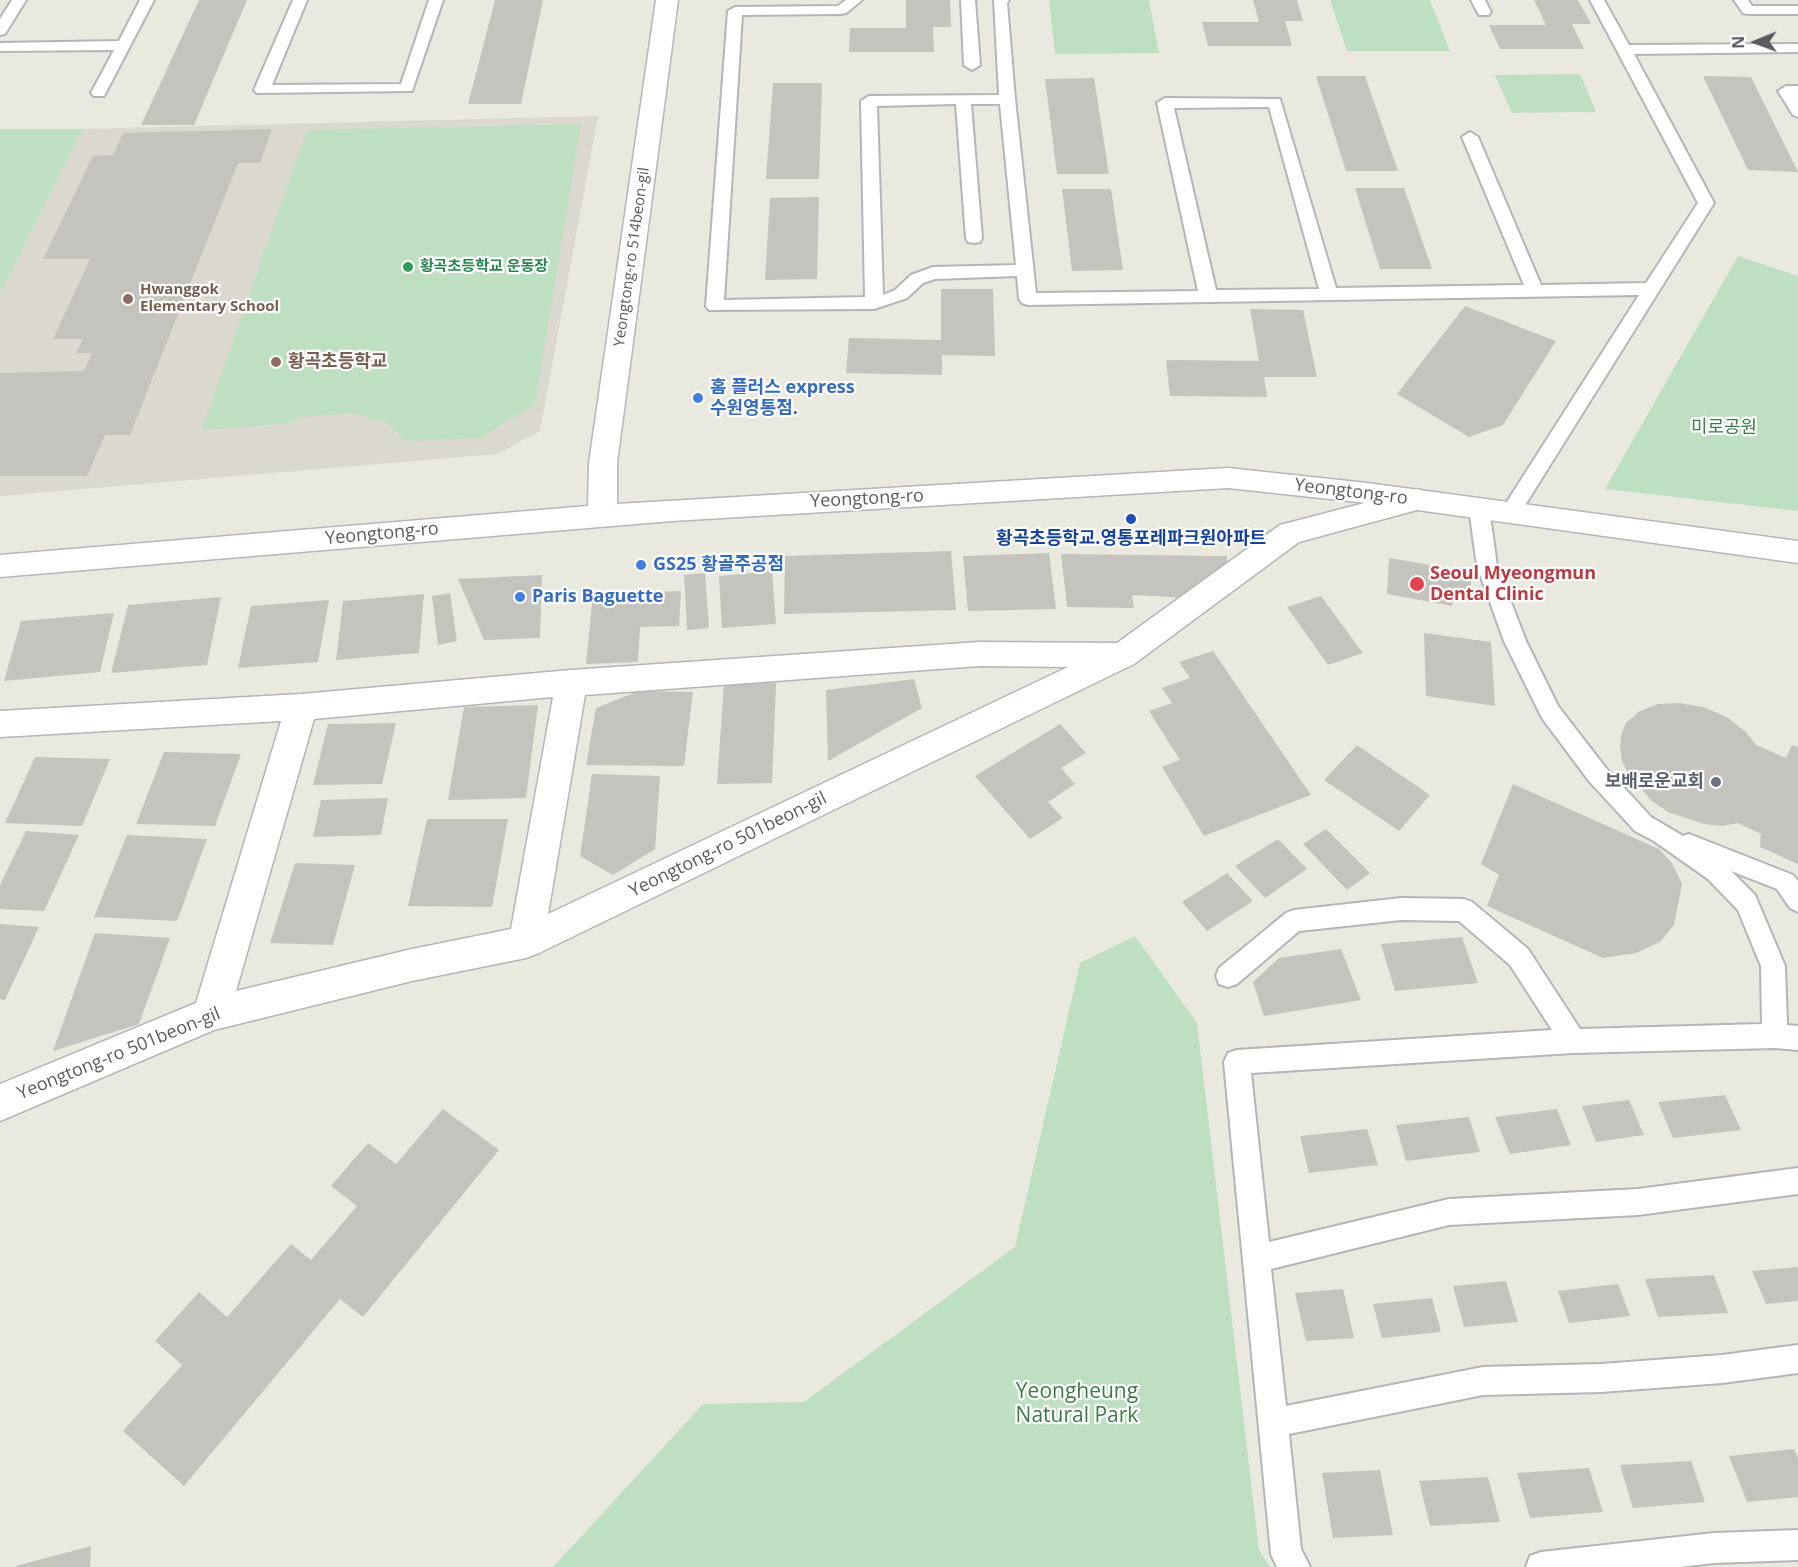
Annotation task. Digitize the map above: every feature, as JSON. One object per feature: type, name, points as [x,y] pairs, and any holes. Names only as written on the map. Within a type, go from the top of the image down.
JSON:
[{"type":"street","name":"Yeongtong-ro 514beon-gil","points":[[602,515],[603,463],[667,0]]},
{"type":"street","name":"Yeongtong-ro","points":[[0,566],[602,515],[1228,478],[1418,500],[1798,552]]},
{"type":"street","name":"Yeongtong-ro 501beon-gil","points":[[0,1103],[211,1014],[412,965],[526,942],[1124,655],[1290,533],[1418,500]]},
{"type":"street","name":"Yeongtong-ro","points":[[1732,543],[1798,563]]},
{"type":"street","points":[[0,724],[301,707],[571,683],[979,654],[1124,655]]},
{"type":"street","points":[[526,942],[571,683]]},
{"type":"street","points":[[211,1014],[301,707]]},
{"type":"lane","points":[[0,31],[19,0]]},
{"type":"lane","points":[[99,93],[147,0]]},
{"type":"lane","points":[[300,0],[262,90],[407,88],[436,0]]},
{"type":"lane","points":[[855,0],[840,10],[736,5],[715,306],[874,303],[901,294],[917,279],[933,273],[1024,270]]},
{"type":"lane","points":[[968,0],[972,66]]},
{"type":"lane","points":[[1002,0],[1000,2],[1007,99],[1028,299],[1652,289]]},
{"type":"lane","points":[[1510,513],[1706,203],[1597,0]]},
{"type":"lane","points":[[1742,0],[1748,10],[1798,9]]},
{"type":"lane","points":[[0,47],[124,45]]},
{"type":"lane","points":[[1625,50],[1798,48]]},
{"type":"lane","points":[[1798,91],[1786,91],[1798,111]]},
{"type":"lane","points":[[963,99],[974,238]]},
{"type":"lane","points":[[874,303],[869,101],[1007,99]]},
{"type":"lane","points":[[1208,295],[1165,103],[1275,102],[1329,294]]},
{"type":"lane","points":[[1470,137],[1535,291]]},
{"type":"lane","points":[[1295,1567],[1286,1554],[1237,1062],[1573,1041],[1787,1037],[1773,966],[1748,903],[1716,872],[1662,834],[1643,824],[1597,774],[1550,712],[1515,641],[1486,566],[1479,508]]},
{"type":"lane","points":[[1662,834],[1785,882],[1798,901]]},
{"type":"lane","points":[[1228,976],[1294,921],[1401,909],[1464,910],[1520,957],[1573,1041]]},
{"type":"lane","points":[[1257,1259],[1449,1212],[1638,1202],[1798,1182]]},
{"type":"lane","points":[[1273,1424],[1483,1381],[1601,1378],[1722,1369],[1798,1359]]},
{"type":"lane","points":[[1541,1567],[1714,1548],[1798,1545]]},
{"type":"shaded area","name":"황곡초등학교","points":[[598,116],[540,431],[497,454],[0,496],[0,294],[83,129]]},
{"type":"green space","points":[[1049,0],[1149,0],[1159,53],[1055,54]]},
{"type":"green space","points":[[1330,0],[1430,0],[1450,51],[1347,51]]},
{"type":"green space","points":[[1580,74],[1596,112],[1512,113],[1495,75]]},
{"type":"green space","name":"황곡초등학교 운동장","points":[[581,124],[535,404],[480,438],[407,441],[387,423],[353,413],[303,417],[285,424],[202,430],[307,130]]},
{"type":"green space","points":[[0,129],[83,129],[0,294]]},
{"type":"green space","name":"미로공원","points":[[1738,256],[1798,276],[1798,511],[1605,489]]},
{"type":"green space","name":"Yeongheung Natural Park","points":[[1135,936],[1197,1023],[1259,1550],[1270,1567],[553,1567],[703,1404],[804,1402],[1015,1247],[1080,963]]},
{"type":"building","points":[[199,0],[247,0],[194,125],[141,125]]},
{"type":"building","points":[[495,0],[543,0],[521,104],[468,104]]},
{"type":"building","points":[[906,0],[950,0],[951,27],[933,27],[934,52],[849,52],[850,28],[906,28]]},
{"type":"building","points":[[1253,0],[1297,0],[1303,21],[1285,21],[1292,46],[1208,46],[1202,22],[1259,22]]},
{"type":"building","points":[[1534,0],[1578,0],[1591,24],[1572,24],[1584,49],[1500,49],[1489,25],[1546,25]]},
{"type":"building","points":[[1316,76],[1365,76],[1398,171],[1346,171]]},
{"type":"building","points":[[1703,76],[1751,77],[1798,172],[1748,170]]},
{"type":"building","points":[[1094,78],[1109,174],[1057,174],[1045,79]]},
{"type":"building","points":[[773,83],[822,83],[819,179],[766,179]]},
{"type":"building","name":"Hwanggok Elementary School","points":[[272,129],[260,163],[238,163],[130,435],[105,435],[87,476],[0,476],[0,373],[84,371],[92,353],[76,353],[83,339],[53,339],[90,259],[43,259],[93,156],[113,155],[123,133]]},
{"type":"building","points":[[1355,188],[1404,188],[1432,269],[1380,269]]},
{"type":"building","points":[[1062,189],[1111,189],[1123,270],[1072,271]]},
{"type":"building","points":[[819,197],[817,279],[765,280],[770,198]]},
{"type":"building","points":[[941,289],[993,289],[995,356],[942,355],[942,375],[846,373],[849,338],[941,340]]},
{"type":"building","points":[[1465,306],[1556,341],[1503,425],[1469,437],[1397,394]]},
{"type":"building","points":[[1250,309],[1303,310],[1317,377],[1264,377],[1267,397],[1170,396],[1166,360],[1259,361]]},
{"type":"building","points":[[951,551],[956,610],[784,614],[785,556]]},
{"type":"building","points":[[1049,553],[1056,609],[968,611],[963,556]]},
{"type":"building","points":[[1061,554],[1227,556],[1227,578],[1189,598],[1132,595],[1134,608],[1067,607]]},
{"type":"building","points":[[1389,558],[1471,572],[1471,596],[1454,593],[1452,606],[1387,594]]},
{"type":"building","points":[[772,571],[776,624],[722,628],[719,576]]},
{"type":"building","points":[[705,573],[709,628],[687,630],[684,575]]},
{"type":"building","points":[[542,575],[540,638],[484,640],[458,579]]},
{"type":"building","points":[[681,591],[679,626],[640,627],[638,662],[586,664],[593,594]]},
{"type":"building","points":[[450,593],[457,641],[438,645],[432,596]]},
{"type":"building","points":[[424,594],[419,653],[336,660],[343,601]]},
{"type":"building","points":[[1321,596],[1363,653],[1328,665],[1287,607]]},
{"type":"building","points":[[221,597],[207,665],[111,673],[128,605]]},
{"type":"building","points":[[329,600],[318,662],[238,668],[251,606]]},
{"type":"building","points":[[114,613],[100,672],[4,681],[21,621]]},
{"type":"building","points":[[1424,633],[1491,642],[1495,706],[1426,696]]},
{"type":"building","points":[[1213,651],[1311,795],[1204,836],[1162,767],[1180,760],[1149,711],[1172,703],[1162,688],[1190,678],[1179,662]]},
{"type":"building","points":[[914,679],[922,708],[828,761],[826,690]]},
{"type":"building","points":[[776,683],[772,783],[717,784],[724,684]]},
{"type":"building","points":[[639,691],[693,692],[684,766],[586,765],[596,708]]},
{"type":"building","name":"보배로운교회","points":[[1680,703],[1703,707],[1727,717],[1746,732],[1756,745],[1786,758],[1792,745],[1798,747],[1798,864],[1760,847],[1761,834],[1738,823],[1722,826],[1704,824],[1668,812],[1652,801],[1629,775],[1622,761],[1620,748],[1621,735],[1626,723],[1640,711],[1658,704]]},
{"type":"building","points":[[538,705],[526,798],[448,800],[464,707]]},
{"type":"building","points":[[396,723],[382,784],[313,785],[328,724]]},
{"type":"building","points":[[1060,724],[1086,753],[1061,768],[1075,784],[1048,802],[1063,818],[1030,839],[975,776]]},
{"type":"building","points":[[1357,745],[1430,795],[1399,831],[1324,780]]},
{"type":"building","points":[[164,752],[241,754],[215,826],[136,824]]},
{"type":"building","points":[[35,757],[110,759],[82,826],[5,823]]},
{"type":"building","points":[[592,774],[660,776],[655,849],[613,875],[580,856]]},
{"type":"building","points":[[1513,784],[1659,849],[1672,863],[1682,884],[1674,925],[1660,942],[1636,953],[1603,958],[1487,906],[1499,875],[1481,864]]},
{"type":"building","points":[[388,798],[381,835],[313,837],[321,800]]},
{"type":"building","points":[[427,819],[508,819],[492,907],[408,906]]},
{"type":"building","points":[[1326,829],[1370,873],[1347,890],[1303,844]]},
{"type":"building","points":[[26,831],[79,835],[44,911],[0,909],[0,885]]},
{"type":"building","points":[[127,835],[207,839],[177,921],[94,917]]},
{"type":"building","points":[[1278,839],[1307,869],[1265,898],[1235,866]]},
{"type":"building","points":[[295,863],[355,865],[333,945],[270,943]]},
{"type":"building","points":[[1227,873],[1253,901],[1207,931],[1182,902]]},
{"type":"building","points":[[0,924],[39,927],[5,1000],[0,999]]},
{"type":"building","points":[[95,933],[170,938],[139,1024],[53,1051]]},
{"type":"building","points":[[1462,937],[1478,983],[1395,991],[1381,944]]},
{"type":"building","points":[[1341,949],[1361,1000],[1264,1016],[1253,982],[1279,958]]},
{"type":"building","points":[[1725,1095],[1741,1130],[1673,1138],[1658,1102]]},
{"type":"building","points":[[1629,1100],[1644,1135],[1596,1142],[1582,1106]]},
{"type":"building","points":[[443,1109],[499,1150],[363,1317],[340,1299],[184,1486],[123,1431],[182,1365],[155,1341],[199,1292],[227,1317],[291,1244],[311,1260],[357,1206],[331,1186],[368,1143],[396,1164]]},
{"type":"building","points":[[1557,1109],[1571,1145],[1510,1154],[1495,1117]]},
{"type":"building","points":[[1469,1117],[1480,1152],[1406,1161],[1396,1125]]},
{"type":"building","points":[[1367,1129],[1378,1165],[1309,1173],[1300,1136]]},
{"type":"building","points":[[1798,1267],[1798,1301],[1766,1304],[1752,1271]]},
{"type":"building","points":[[1714,1275],[1728,1313],[1658,1317],[1645,1279]]},
{"type":"building","points":[[1506,1281],[1518,1322],[1464,1327],[1453,1286]]},
{"type":"building","points":[[1618,1284],[1630,1316],[1569,1323],[1558,1291]]},
{"type":"building","points":[[1343,1289],[1354,1338],[1306,1341],[1295,1293]]},
{"type":"building","points":[[1432,1298],[1441,1332],[1382,1338],[1373,1304]]},
{"type":"building","points":[[1794,1449],[1798,1458],[1798,1497],[1747,1502],[1729,1456]]},
{"type":"building","points":[[1691,1461],[1705,1502],[1633,1508],[1620,1465]]},
{"type":"building","points":[[1589,1468],[1603,1512],[1530,1518],[1517,1473]]},
{"type":"building","points":[[1380,1470],[1393,1535],[1333,1538],[1322,1473]]},
{"type":"building","points":[[1488,1477],[1500,1522],[1430,1526],[1419,1481]]},
{"type":"building","points":[[91,1546],[90,1567],[16,1567],[16,1566]]},
{"type":"place","name":"황곡초등학교 운동장","points":[[408,267]]},
{"type":"place","name":"Hwanggok Elementary School","points":[[128,299]]},
{"type":"place","name":"황곡초등학교","points":[[276,362]]},
{"type":"place","name":"홈 플러스 express 수원영통점.","points":[[698,398]]},
{"type":"place","name":"황곡초등학교.영통포레파크원아파트","points":[[1131,519]]},
{"type":"place","name":"GS25 황골주공점","points":[[641,565]]},
{"type":"place","name":"Seoul Myeongmun Dental Clinic","points":[[1417,584]]},
{"type":"place","name":"Paris Baguette","points":[[520,597]]},
{"type":"place","name":"보배로운교회","points":[[1716,782]]}]
